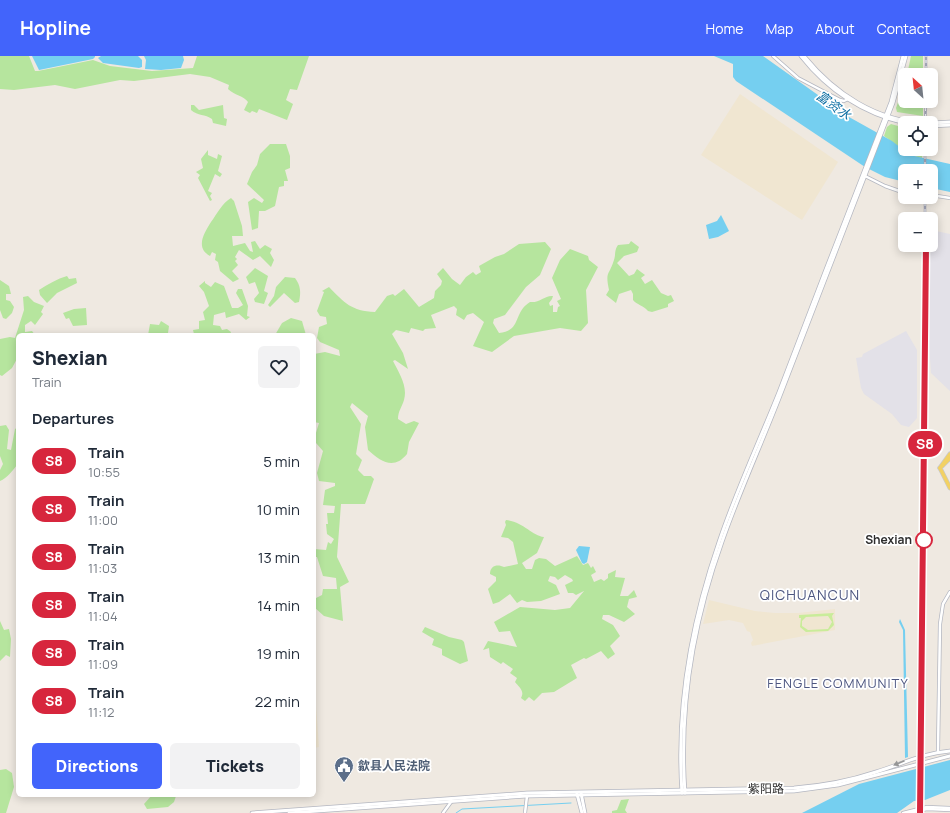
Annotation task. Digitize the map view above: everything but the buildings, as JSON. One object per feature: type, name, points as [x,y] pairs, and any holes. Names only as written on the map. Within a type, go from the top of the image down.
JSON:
[{"type":"main road","points":[[801,56],[823,81],[848,99],[898,121]]},
{"type":"main road","points":[[804,56],[825,79],[848,99]]},
{"type":"main road","points":[[684,792],[680,742],[684,688],[694,627],[707,579],[728,518],[900,83],[904,56]]},
{"type":"main road","points":[[887,117],[898,119]]},
{"type":"main road","points":[[938,124],[950,124]]},
{"type":"main road","points":[[684,792],[683,742],[686,700],[695,638],[710,580],[726,530],[781,394],[866,170]]},
{"type":"main road","points":[[940,468],[950,454]]},
{"type":"main road","points":[[940,468],[950,458]]},
{"type":"main road","points":[[940,468],[950,488]]},
{"type":"main road","name":"紫阳路","points":[[579,794],[775,790],[816,786],[871,774],[917,756],[950,751]]},
{"type":"main road","name":"紫阳路","points":[[684,792],[775,792],[817,789],[847,783],[950,756]]},
{"type":"main road","points":[[252,813],[527,794],[579,794]]},
{"type":"main road","points":[[289,813],[527,796],[579,794]]},
{"type":"main road","points":[[579,794],[582,813]]},
{"type":"main road","points":[[579,794],[585,813]]},
{"type":"street","points":[[773,56],[802,80],[840,100],[848,99]]},
{"type":"street","points":[[865,176],[884,186],[898,191]]},
{"type":"street","points":[[938,196],[950,198]]},
{"type":"street","points":[[938,752],[940,624],[943,604],[950,592]]},
{"type":"street","points":[[524,813],[527,796]]},
{"type":"street","points":[[443,813],[451,802]]},
{"type":"street","points":[[903,813],[922,807],[950,809]]},
{"type":"street","points":[[909,813],[927,809],[950,809]]},
{"type":"shaded area","points":[[740,94],[838,162],[802,220],[701,155]]},
{"type":"shaded area","points":[[938,231],[950,234],[950,391],[931,373],[927,316],[929,315],[928,256],[931,252],[938,252]]},
{"type":"shaded area","points":[[906,331],[917,350],[917,418],[909,427],[901,425],[892,414],[864,394],[861,388],[856,358],[862,357],[863,354]]},
{"type":"shaded area","points":[[709,600],[755,611],[775,613],[798,613],[835,609],[835,630],[752,646],[751,643],[753,640],[750,632],[747,631],[743,623],[729,620],[703,624]]},
{"type":"shaded area","points":[[316,706],[319,747],[316,748]]},
{"type":"green space","points":[[0,56],[29,56],[35,71],[93,60],[110,66],[152,71],[193,68],[197,56],[309,56],[297,90],[290,89],[286,100],[293,104],[287,120],[259,109],[257,113],[252,111],[250,113],[244,110],[248,102],[228,89],[229,85],[210,77],[190,74],[134,81],[120,80],[75,89],[55,85],[14,90],[0,89]]},
{"type":"green space","points":[[911,56],[923,56],[923,68],[908,68]]},
{"type":"green space","points":[[898,102],[898,108],[923,108],[923,116],[897,112],[896,108]]},
{"type":"green space","points":[[191,105],[194,105],[199,110],[223,105],[224,118],[227,119],[226,126],[213,123],[212,119],[209,117],[194,112],[191,110]]},
{"type":"green space","points":[[891,124],[898,126],[898,146],[884,136],[887,127]]},
{"type":"green space","points":[[270,144],[286,144],[290,156],[290,168],[285,170],[288,181],[284,181],[284,186],[279,187],[275,206],[265,211],[259,211],[258,228],[252,230],[248,202],[254,198],[262,203],[264,200],[247,184],[257,165],[260,154]]},
{"type":"green space","points":[[208,150],[208,155],[217,159],[218,154],[222,156],[218,171],[222,174],[220,177],[215,174],[208,191],[212,193],[210,196],[212,200],[210,201],[198,178],[200,175],[196,172],[203,168],[201,159]]},
{"type":"green space","points":[[231,198],[234,201],[242,226],[243,236],[232,236],[233,246],[245,243],[250,251],[253,252],[251,242],[255,241],[260,249],[265,245],[272,249],[270,253],[274,260],[271,267],[260,256],[253,260],[239,250],[235,257],[237,259],[235,261],[238,265],[232,271],[239,279],[233,282],[220,271],[218,262],[215,260],[216,254],[212,252],[210,256],[205,253],[202,245],[202,240],[211,222],[222,206]]},
{"type":"green space","points":[[631,241],[639,247],[637,252],[624,256],[617,263],[629,276],[634,274],[637,269],[645,275],[641,278],[645,284],[652,280],[661,293],[668,296],[671,295],[674,301],[668,304],[668,307],[652,312],[648,311],[633,300],[631,290],[619,294],[616,303],[606,295],[609,290],[608,274],[614,260],[617,247],[618,245],[629,244]]},
{"type":"green space","points":[[545,242],[551,249],[540,275],[526,287],[505,315],[494,319],[493,323],[499,333],[506,332],[511,329],[521,311],[530,302],[553,296],[549,303],[550,306],[553,305],[553,312],[557,312],[558,307],[560,306],[557,301],[561,299],[552,278],[560,260],[570,249],[588,256],[589,260],[598,267],[586,290],[588,323],[581,331],[560,328],[514,336],[492,352],[473,346],[484,322],[473,313],[467,315],[464,320],[456,315],[457,309],[454,306],[431,315],[436,328],[425,329],[423,331],[411,328],[409,333],[396,330],[392,334],[403,353],[408,369],[395,360],[393,361],[405,390],[404,400],[399,411],[398,419],[406,424],[414,421],[419,423],[409,442],[407,454],[397,462],[392,463],[383,461],[368,450],[365,427],[368,416],[352,403],[350,407],[361,424],[356,454],[362,460],[358,470],[364,476],[371,476],[374,479],[365,504],[341,504],[337,557],[349,582],[340,587],[343,621],[324,616],[316,609],[316,598],[322,595],[323,589],[337,589],[336,578],[323,576],[316,557],[316,549],[326,550],[328,542],[331,544],[334,539],[327,534],[326,524],[328,524],[327,513],[334,513],[335,506],[323,505],[325,490],[335,486],[335,483],[319,481],[317,473],[323,451],[316,443],[316,433],[319,423],[316,422],[316,354],[325,352],[340,356],[339,350],[320,342],[317,338],[319,327],[327,324],[326,317],[320,316],[317,311],[324,292],[322,291],[329,287],[340,298],[354,308],[375,312],[387,296],[393,294],[395,296],[404,289],[419,307],[434,298],[435,291],[441,285],[442,281],[437,274],[443,268],[452,279],[460,285],[466,277],[473,272],[476,275],[481,272],[479,266],[504,254],[519,244]]},
{"type":"green space","points":[[255,268],[268,276],[264,291],[268,293],[264,304],[255,302],[254,299],[259,293],[255,282],[249,284],[246,277]]},
{"type":"green space","points":[[67,276],[69,279],[76,278],[77,283],[57,293],[47,303],[40,295],[39,290]]},
{"type":"green space","points":[[285,277],[295,278],[297,281],[300,290],[299,302],[295,303],[284,293],[270,307],[268,305],[274,296],[276,287]]},
{"type":"green space","points":[[0,280],[9,286],[11,294],[6,294],[6,300],[10,301],[14,307],[12,313],[6,319],[3,318],[0,310]]},
{"type":"green space","points":[[205,281],[205,283],[211,287],[215,282],[224,286],[232,308],[238,308],[243,305],[236,293],[238,289],[242,289],[248,306],[247,316],[250,317],[246,320],[239,314],[226,318],[225,312],[214,315],[213,325],[220,326],[222,330],[227,329],[231,333],[194,333],[193,330],[199,329],[199,321],[205,320],[203,312],[209,306],[204,292],[199,286]]},
{"type":"green space","points":[[28,296],[34,302],[44,306],[41,312],[43,314],[35,325],[31,321],[25,325],[25,332],[32,331],[34,333],[17,333],[24,310],[23,297]]},
{"type":"green space","points":[[86,308],[87,325],[73,326],[69,318],[66,319],[63,313],[74,309]]},
{"type":"green space","points":[[291,318],[302,321],[305,333],[276,333],[282,323]]},
{"type":"green space","points":[[161,321],[169,326],[168,333],[148,333],[150,324],[159,325]]},
{"type":"green space","points":[[16,335],[16,361],[12,368],[2,376],[0,375],[0,339],[10,337],[15,338]]},
{"type":"green space","points":[[6,425],[9,430],[7,449],[11,450],[16,428],[16,466],[3,480],[0,481],[0,470],[3,464],[0,456],[0,426]]},
{"type":"green space","points":[[506,520],[518,523],[544,537],[537,553],[522,563],[526,569],[532,569],[535,560],[539,558],[546,559],[555,566],[577,556],[583,565],[588,563],[591,568],[593,566],[596,572],[591,575],[594,582],[601,579],[604,581],[608,578],[608,574],[616,570],[615,577],[625,578],[620,596],[628,596],[634,590],[637,597],[629,599],[627,607],[635,614],[624,622],[609,615],[603,615],[602,619],[613,625],[620,636],[610,646],[615,654],[608,659],[601,651],[571,665],[577,678],[554,692],[542,693],[534,701],[529,697],[525,701],[521,698],[522,691],[515,682],[517,678],[510,673],[513,669],[503,662],[501,664],[490,657],[489,648],[483,650],[488,641],[517,647],[510,631],[499,632],[494,622],[520,607],[555,610],[570,608],[584,591],[576,595],[573,593],[568,593],[565,585],[573,581],[572,579],[565,575],[558,580],[555,577],[550,576],[548,581],[556,585],[560,594],[541,601],[527,602],[522,600],[517,603],[510,594],[499,602],[493,604],[488,589],[496,581],[496,577],[490,574],[491,569],[495,566],[504,567],[518,564],[513,542],[508,538],[501,537],[506,525]]},
{"type":"green space","points":[[834,613],[832,616],[834,625],[828,631],[806,632],[800,627],[801,618],[799,618],[799,615]],"holes":[[[828,616],[832,622],[828,629],[808,630],[802,626],[802,621],[806,617]]]},
{"type":"green space","points":[[0,621],[4,630],[9,629],[11,639],[10,657],[6,655],[0,661]]},
{"type":"green space","points":[[425,627],[449,637],[462,640],[464,642],[468,661],[460,664],[442,655],[442,649],[432,645],[434,639],[422,632]]},
{"type":"green space","points":[[6,769],[12,773],[14,787],[6,813],[0,813],[0,770]]},
{"type":"green space","points":[[150,797],[176,797],[174,802],[168,807],[147,809],[144,804]]},
{"type":"green space","points":[[629,799],[625,810],[627,813],[612,813],[612,811],[617,810],[621,800]]},
{"type":"water","points":[[32,56],[95,57],[93,59],[39,70]]},
{"type":"water","points":[[101,56],[138,56],[142,60],[142,67],[139,68],[103,63],[98,58]]},
{"type":"water","points":[[144,56],[183,56],[184,60],[181,68],[161,70],[145,69],[146,60]]},
{"type":"water","points":[[714,56],[763,56],[849,117],[892,141],[898,146],[898,156],[914,156],[950,164],[950,192],[938,189],[938,164],[898,164],[898,180],[885,177],[865,167],[736,81],[733,77],[733,64]]},
{"type":"water","points":[[721,215],[729,231],[718,237],[709,239],[706,225],[717,221]]},
{"type":"water","points":[[579,546],[590,547],[587,562],[584,564],[582,563],[576,550]]},
{"type":"water","points":[[900,619],[905,630],[908,757],[905,758],[903,630],[899,622]]},
{"type":"water","points":[[950,760],[950,790],[925,800],[914,801],[897,813],[802,813],[859,784]]},
{"type":"waterway","points":[[456,813],[462,809],[571,803]]},
{"type":"railway","points":[[926,56],[926,68]]},
{"type":"railway","points":[[925,116],[926,108]]},
{"type":"railway","points":[[925,156],[925,164]]},
{"type":"railway","points":[[925,204],[925,212]]},
{"type":"railway","points":[[920,813],[926,252]]},
{"type":"train","name":"S8","points":[[920,813],[926,252]]},
{"type":"place","name":"Shexian","points":[[924,540]]},
{"type":"place","name":"歙县人民法院","points":[[344,783]]},
{"type":"district","name":"QICHUANCUN","points":[[810,595]]},
{"type":"district","name":"FENGLE COMMUNITY","points":[[838,683]]},
{"type":"water label","name":"富资水","points":[[834,105]]}]
